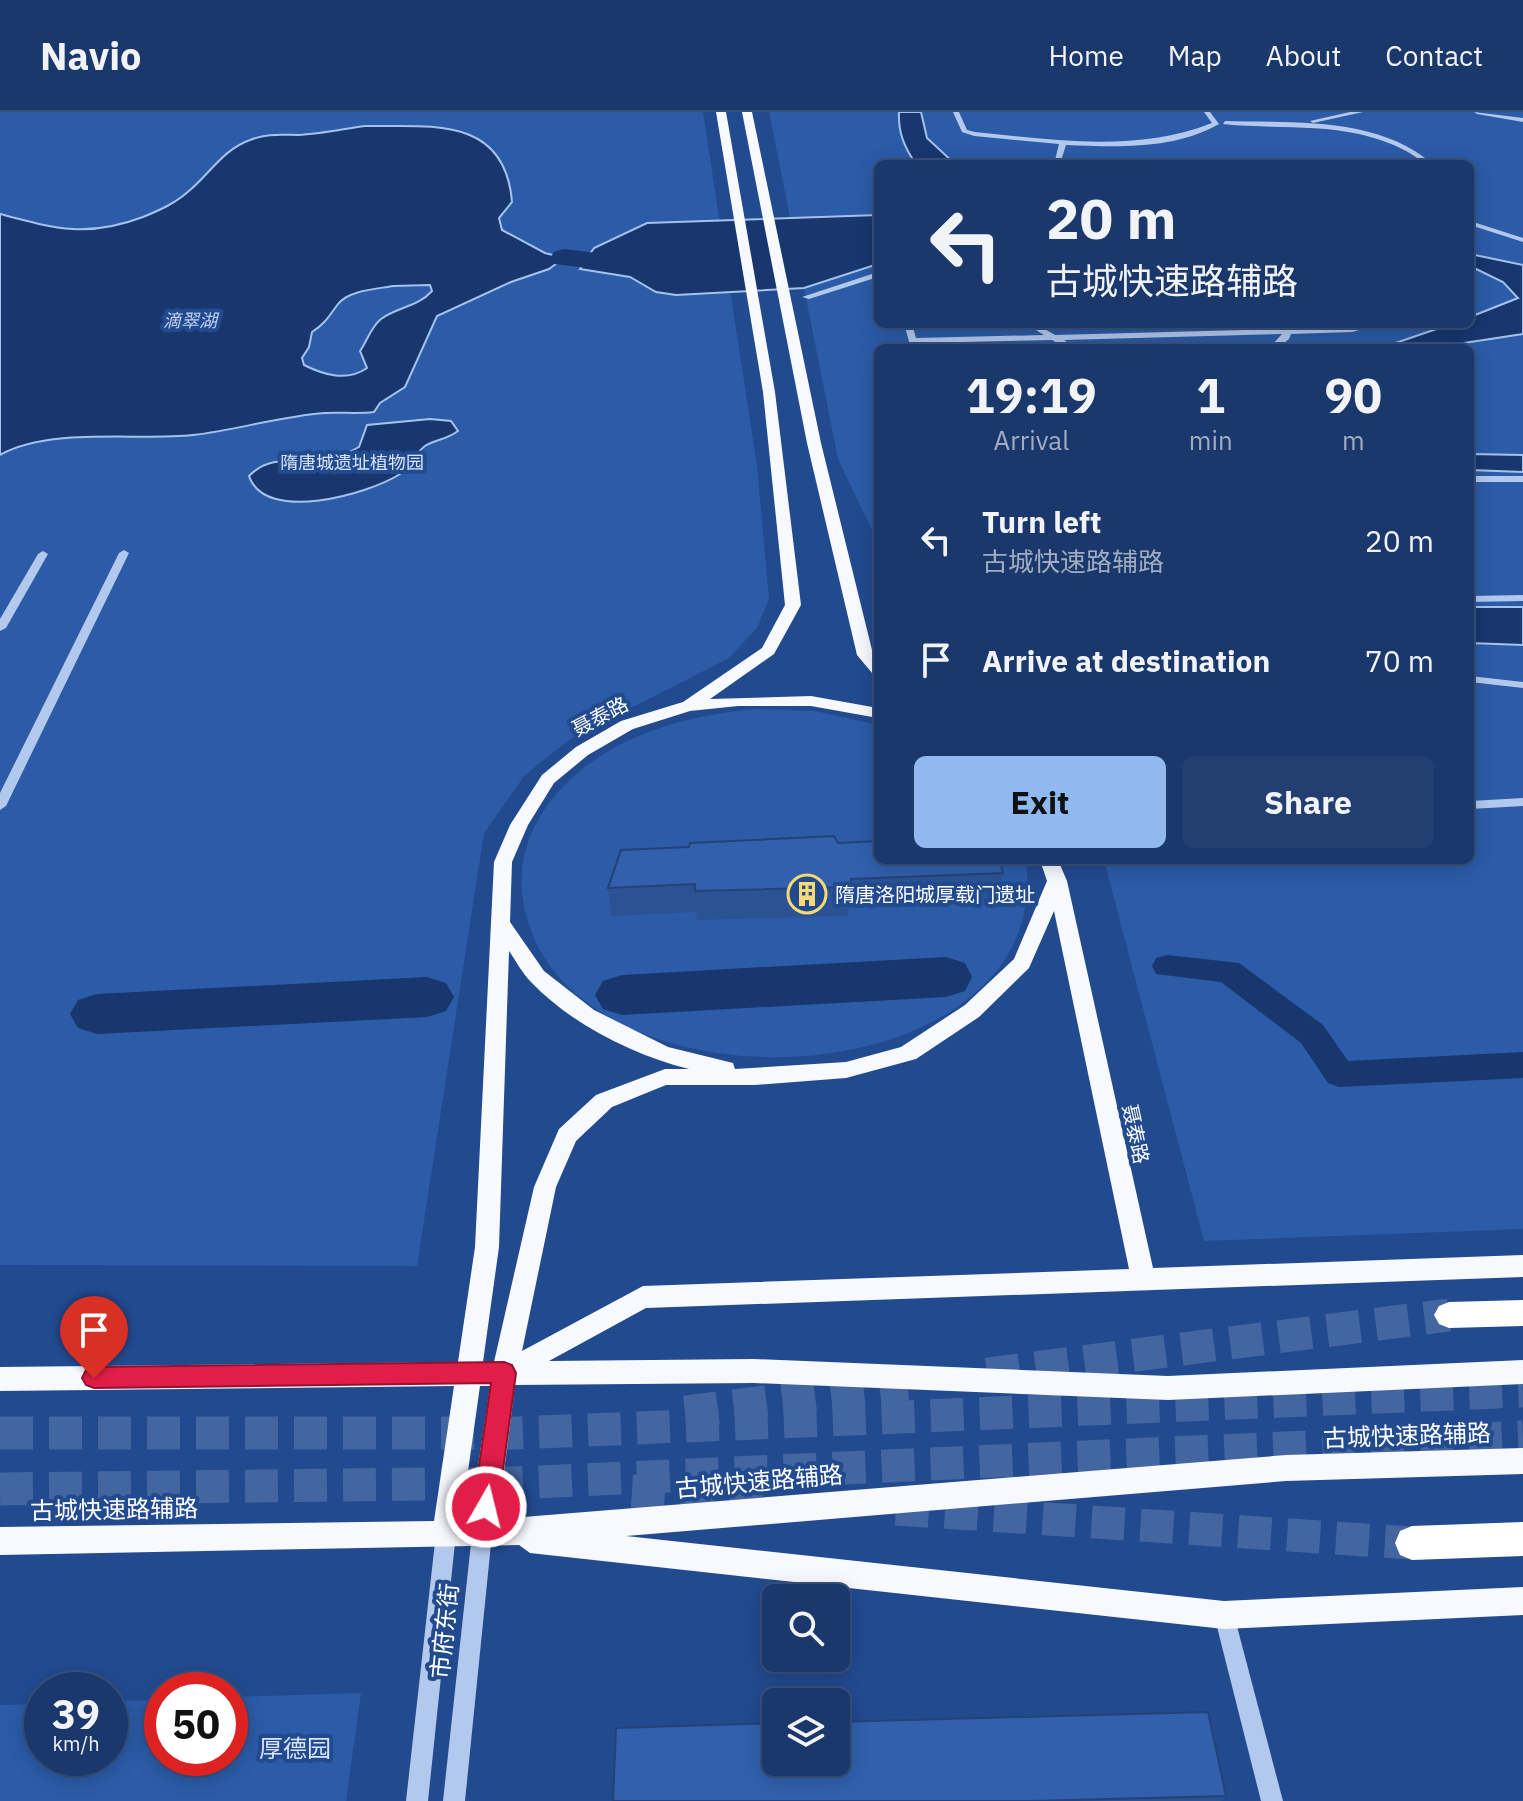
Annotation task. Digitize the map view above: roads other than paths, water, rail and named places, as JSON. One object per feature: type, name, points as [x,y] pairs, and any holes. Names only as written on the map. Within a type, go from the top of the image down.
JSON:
[{"type":"highway","points":[[1449,1315],[1523,1313]]},
{"type":"highway","points":[[1412,1543],[1523,1539]]},
{"type":"main road","name":"聂泰路","points":[[446,1533],[487,1247],[503,862],[519,825],[548,779],[582,751],[627,725],[689,706],[768,651],[793,605],[773,432],[721,112]]},
{"type":"main road","points":[[747,112],[812,430],[865,655],[874,665]]},
{"type":"main road","points":[[689,706],[738,701],[811,701],[874,712]]},
{"type":"main road","name":"聂泰路","points":[[1053,870],[1143,1279]]},
{"type":"main road","points":[[501,924],[537,976],[587,1016],[663,1054],[755,1077],[846,1070],[908,1053],[972,1011],[1022,963],[1053,870]]},
{"type":"main road","name":"市府东街","points":[[482,1534],[504,1373],[545,1187],[567,1135],[604,1101],[665,1077],[755,1077]]},
{"type":"main road","points":[[504,1373],[643,1297],[1523,1266]]},
{"type":"main road","points":[[0,1379],[754,1371],[1168,1388],[1523,1372]]},
{"type":"main road","name":"古城快速路辅路","points":[[0,1541],[482,1534],[1286,1468],[1523,1461]]},
{"type":"main road","points":[[482,1534],[1224,1615],[1523,1601]]},
{"type":"street","points":[[956,112],[964,131],[974,134],[1063,143],[1141,142],[1200,131],[1215,119],[1328,127],[1391,142],[1414,151],[1425,160]]},
{"type":"street","points":[[1300,125],[1360,112]]},
{"type":"street","points":[[1477,112],[1523,120]]},
{"type":"street","points":[[1058,160],[1063,143]]},
{"type":"street","points":[[1474,224],[1523,240]]},
{"type":"street","points":[[806,297],[874,275]]},
{"type":"street","points":[[1037,328],[1065,344]]},
{"type":"street","points":[[931,344],[1052,337],[1253,332],[1281,328]]},
{"type":"street","points":[[1309,328],[1360,328]]},
{"type":"street","points":[[1474,479],[1523,479]]},
{"type":"street","points":[[0,806],[124,553]]},
{"type":"street","points":[[0,628],[43,554]]},
{"type":"street","points":[[1474,599],[1523,598]]},
{"type":"street","points":[[1474,679],[1523,685]]},
{"type":"street","points":[[1474,805],[1523,802]]},
{"type":"street","name":"市府东街","points":[[417,1801],[446,1533]]},
{"type":"street","name":"市府东街","points":[[454,1801],[482,1534]]},
{"type":"street","points":[[1224,1615],[1272,1801]]},
{"type":"water","points":[[899,112],[921,112],[927,138],[951,160],[913,160],[900,126]]},
{"type":"water","name":"滴翠湖","points":[[365,126],[438,128],[480,140],[495,154],[506,174],[512,202],[499,218],[502,230],[545,253],[564,258],[549,269],[511,282],[437,316],[405,387],[380,403],[374,412],[308,415],[193,435],[68,438],[20,446],[0,455],[0,214],[72,229],[123,224],[156,212],[179,199],[225,155],[250,140],[268,135],[307,134]],"holes":[[[430,285],[432,291],[426,296],[387,315],[374,326],[360,351],[367,368],[352,375],[336,376],[304,365],[302,358],[309,347],[312,332],[324,323],[343,299],[371,289]]]},
{"type":"water","points":[[874,215],[874,265],[804,288],[676,295],[656,292],[630,277],[580,269],[594,248],[647,223]]},
{"type":"water","points":[[1474,255],[1523,265],[1523,334],[1457,344],[1393,344],[1439,328],[1474,328],[1474,315],[1518,298],[1503,282],[1474,268]]},
{"type":"water","points":[[430,419],[451,421],[458,431],[425,446],[400,474],[366,490],[296,502],[275,499],[259,491],[249,476],[267,464],[329,460],[341,456],[359,447],[367,425]]},
{"type":"water","points":[[1474,454],[1523,455],[1523,472],[1474,470]]},
{"type":"water","points":[[1474,607],[1523,607],[1523,645],[1474,643]]},
{"type":"waterway","points":[[564,258],[587,259]]},
{"type":"waterway","points":[[1167,966],[1228,971],[1312,1034],[1339,1074],[1523,1065]]},
{"type":"waterway","points":[[622,995],[946,977]]},
{"type":"waterway","points":[[97,1014],[427,997]]},
{"type":"tunnel","points":[[987,1374],[1449,1315]]},
{"type":"tunnel","points":[[685,1412],[907,1384]]},
{"type":"tunnel","points":[[0,1433],[517,1433],[1523,1391]]},
{"type":"tunnel","points":[[0,1489],[514,1483],[1523,1437]]},
{"type":"tunnel","points":[[632,1491],[779,1501]]},
{"type":"tunnel","points":[[896,1509],[1412,1543]]},
{"type":"place","name":"隋唐洛阳城厚载门遗址","points":[[807,894]]},
{"type":"park label","name":"隋唐城遗址植物园","points":[[352,462]]},
{"type":"park label","name":"厚德园","points":[[295,1748]]}]
